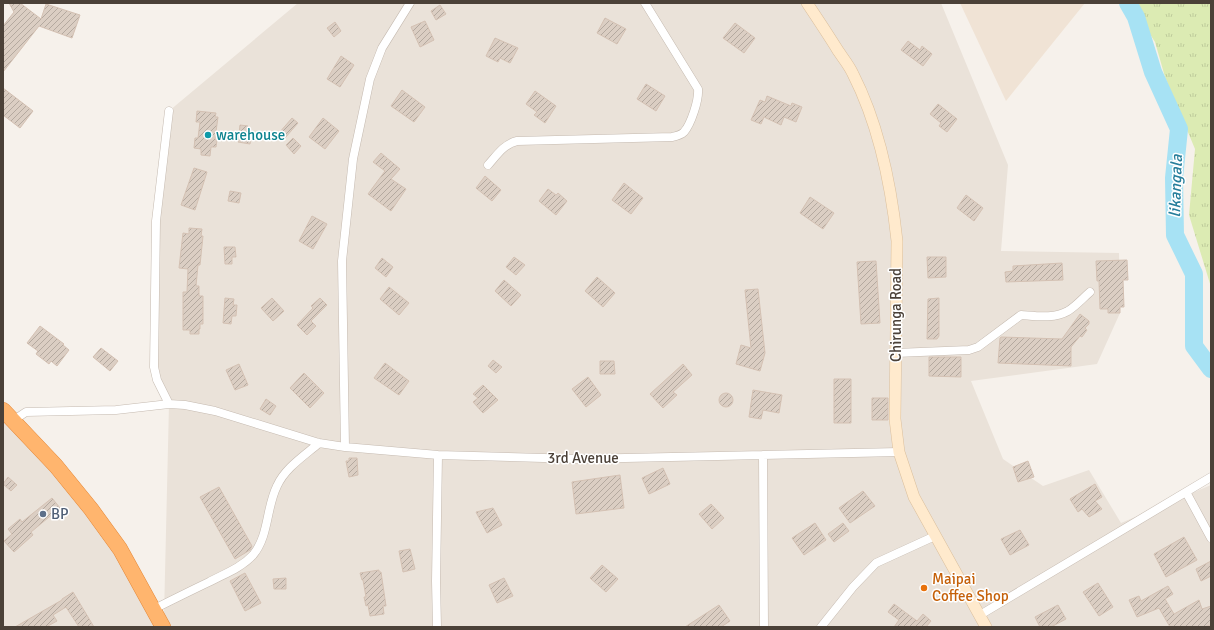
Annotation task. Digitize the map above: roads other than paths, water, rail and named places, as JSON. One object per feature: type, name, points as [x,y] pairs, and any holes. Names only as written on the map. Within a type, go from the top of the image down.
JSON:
[{"type":"highway","points":[[8,415],[56,466],[91,509],[120,549],[163,627]]},
{"type":"street","points":[[345,446],[342,261],[353,159],[370,79],[382,48],[410,3]]},
{"type":"street","points":[[488,165],[505,146],[511,142],[672,137],[679,136],[684,132],[688,126],[698,99],[698,89],[645,3]]},
{"type":"street","name":"Chirunga Road","points":[[807,3],[858,84],[872,117],[886,170],[894,212],[897,241],[895,419],[899,452],[914,497],[986,627]]},
{"type":"street","points":[[169,404],[157,380],[154,367],[156,220],[170,111]]},
{"type":"street","points":[[896,353],[969,350],[978,347],[1021,315],[1056,315],[1068,311],[1090,292]]},
{"type":"street","name":"3rd Avenue","points":[[8,415],[26,412],[116,410],[169,404],[197,407],[215,411],[319,442],[438,455],[579,459],[899,452]]},
{"type":"street","points":[[154,609],[235,569],[252,555],[263,536],[274,493],[282,476],[319,442]]},
{"type":"street","points":[[437,627],[436,580],[438,455]]},
{"type":"street","points":[[763,455],[764,627]]},
{"type":"street","points":[[980,615],[1211,477]]},
{"type":"street","points":[[1186,492],[1211,538]]},
{"type":"street","points":[[822,627],[852,586],[876,562],[935,536]]},
{"type":"waterway","name":"likangala","points":[[1128,3],[1136,17],[1153,72],[1179,129],[1174,178],[1175,235],[1194,274],[1194,346],[1211,369]]},
{"type":"place","name":"warehouse","points":[[208,135]]},
{"type":"place","name":"BP","points":[[43,514]]},
{"type":"place","name":"Maipai Coffee Shop","points":[[924,588]]}]
